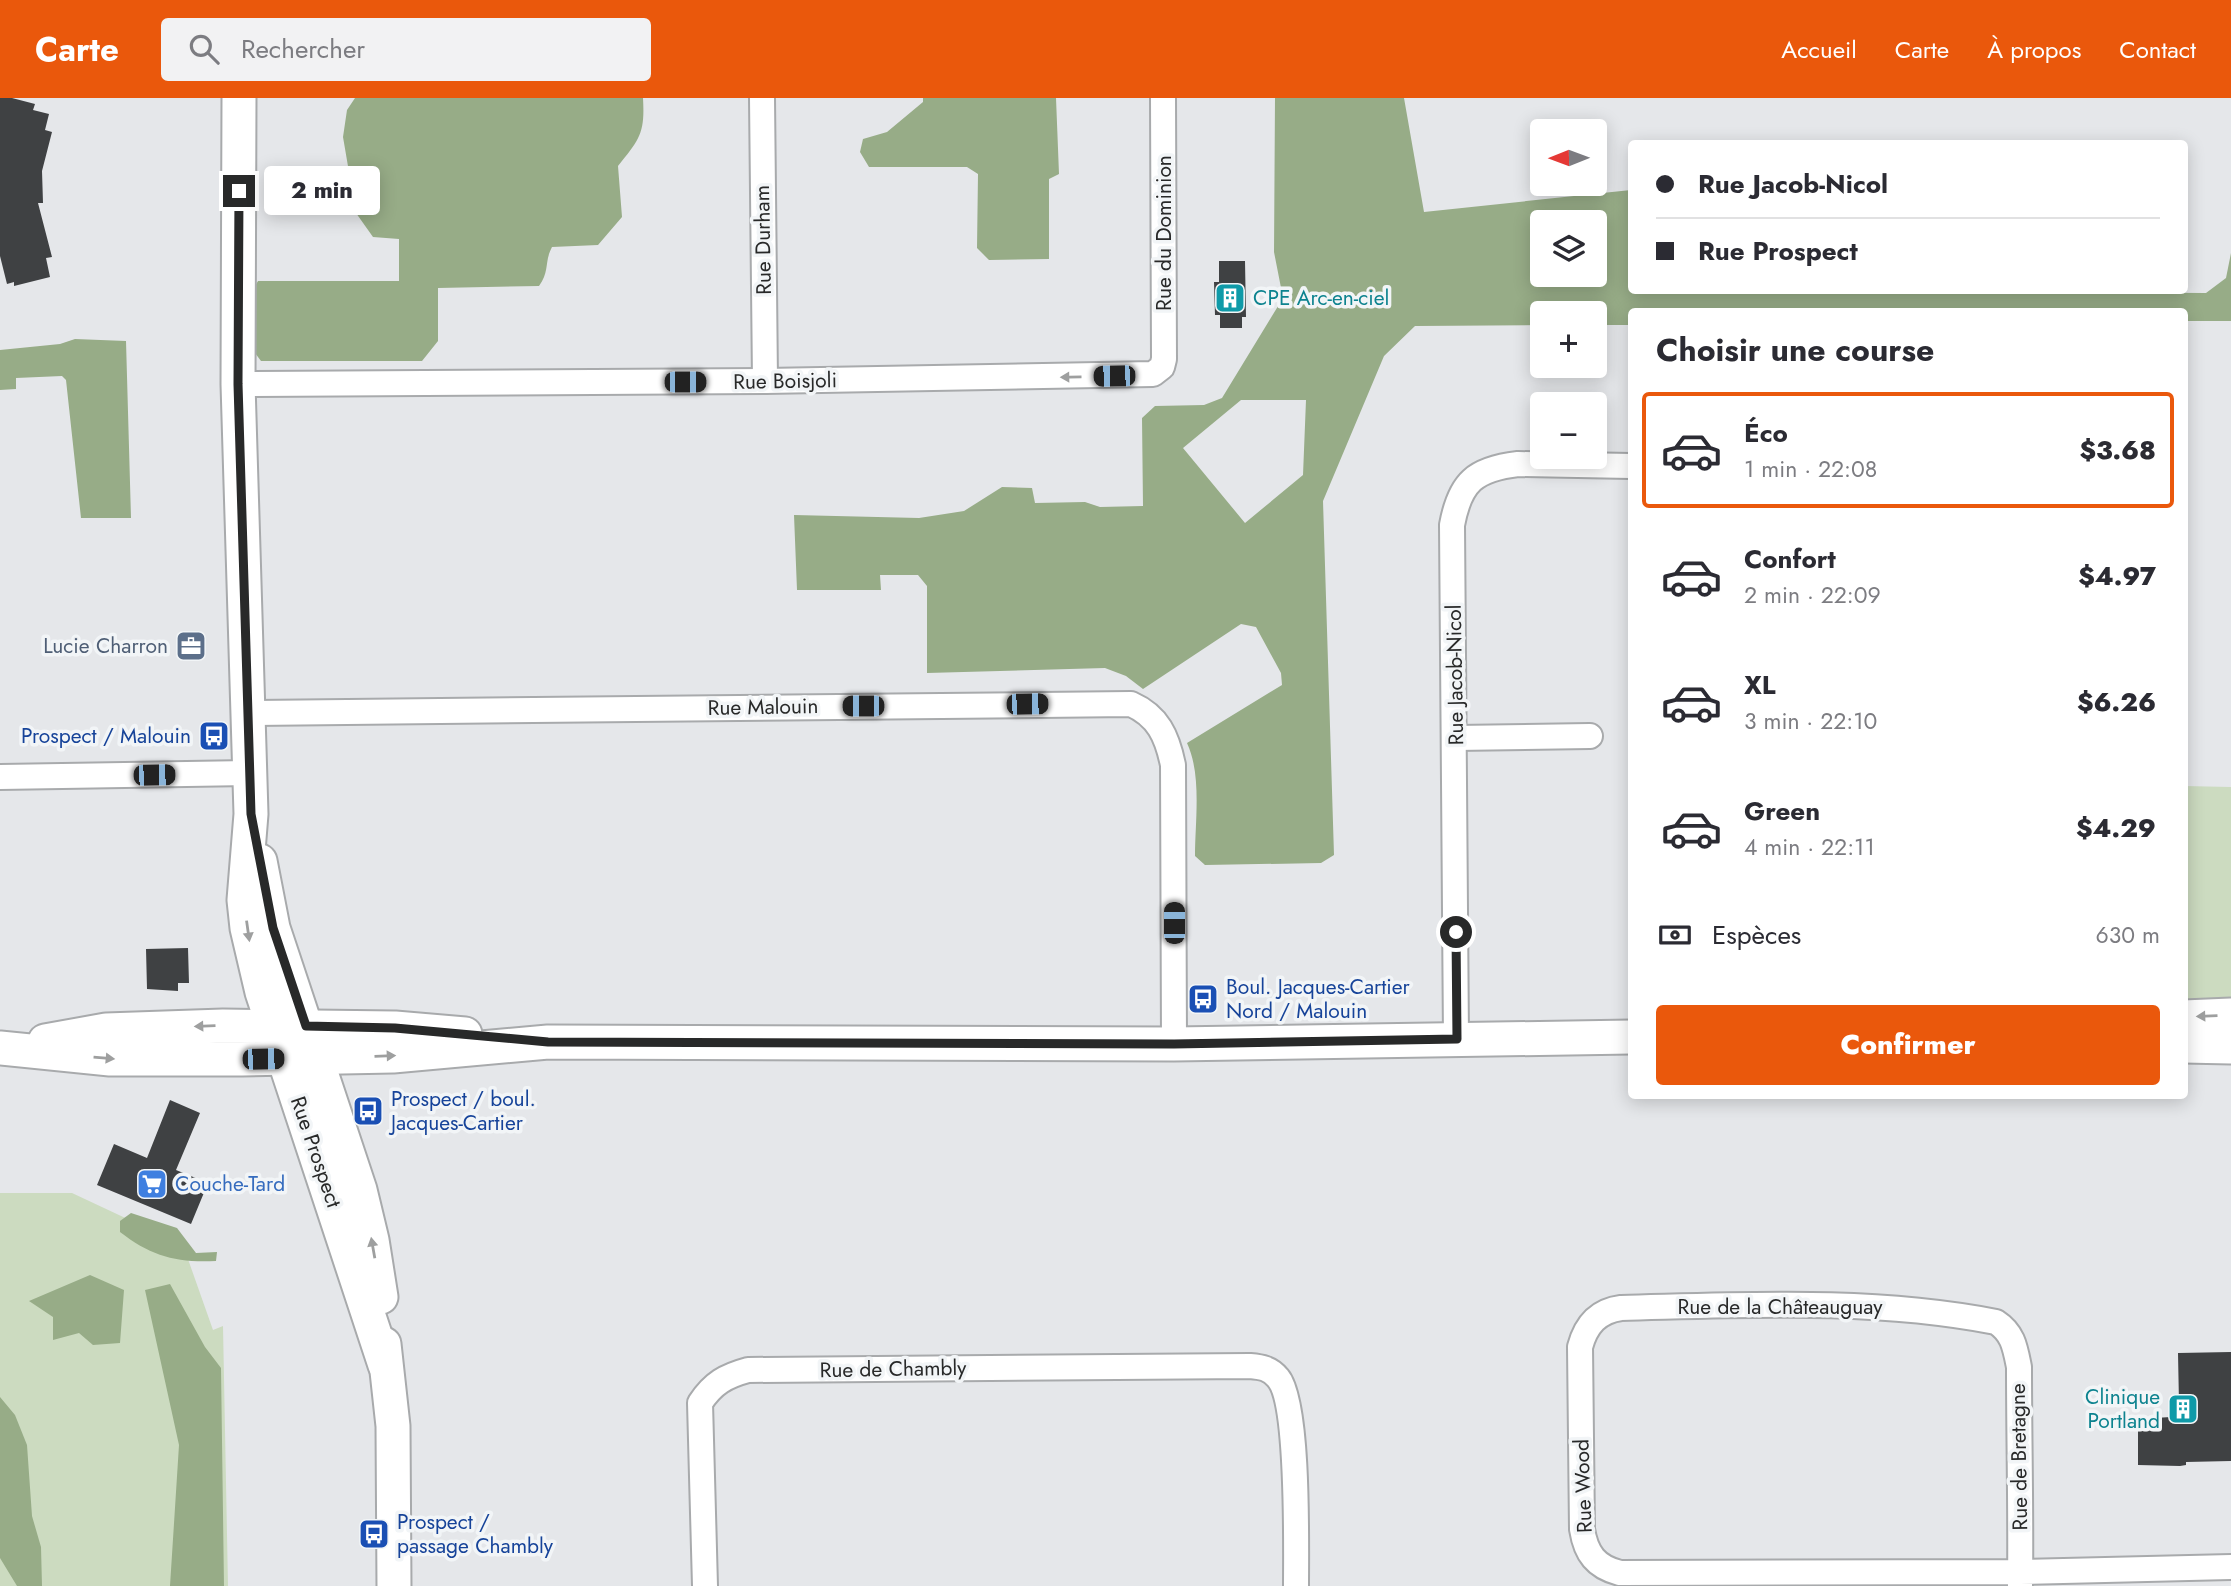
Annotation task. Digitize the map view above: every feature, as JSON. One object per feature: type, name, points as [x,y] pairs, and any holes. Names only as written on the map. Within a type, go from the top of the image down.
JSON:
[{"type":"street","name":"Rue Prospect","points":[[239,98],[238,384],[251,814],[290,1026],[284,1058],[385,1365]]},
{"type":"street","name":"Rue Durham","points":[[762,98],[765,381]]},
{"type":"street","name":"Rue du Dominion","points":[[1162,367],[1163,98]]},
{"type":"street","name":"Rue Boisjoli","points":[[238,384],[1141,376],[1153,374],[1162,367]]},
{"type":"street","name":"Rue Jacob-Nicol","points":[[1457,1039],[1452,525],[1456,504],[1463,490],[1480,473],[1500,466],[1628,466]]},
{"type":"street","name":"Rue Malouin","points":[[247,713],[1131,704],[1146,711],[1160,726],[1169,744],[1173,765],[1174,1044]]},
{"type":"street","points":[[1456,738],[1590,736]]},
{"type":"street","points":[[0,777],[249,773]]},
{"type":"street","points":[[2188,1017],[2231,1015]]},
{"type":"street","name":"Rue Prospect","points":[[290,1026],[317,1057],[360,1190],[372,1240],[380,1289],[385,1365],[393,1426],[394,1586]]},
{"type":"street","points":[[6,1048],[106,1030],[290,1026],[395,1028],[548,1042],[1174,1044],[1628,1037]]},
{"type":"street","points":[[6,1048],[110,1059],[284,1058],[393,1056],[548,1042]]},
{"type":"street","points":[[2188,1046],[2231,1047]]},
{"type":"street","name":"Rue de la Châteauguay","points":[[1595,1319],[1606,1310],[1621,1308],[1843,1304],[1981,1319],[1996,1322],[2008,1330]]},
{"type":"street","name":"Rue Wood","points":[[1595,1319],[1584,1331],[1580,1347],[1582,1529],[1592,1559],[1605,1569],[1620,1573],[2020,1579],[2231,1567]]},
{"type":"street","name":"Rue de Bretagne","points":[[2008,1330],[2018,1367],[2020,1579]]},
{"type":"street","name":"Rue de Chambly","points":[[705,1586],[700,1403],[710,1388],[726,1376],[748,1370],[1250,1366],[1265,1367],[1279,1378],[1291,1411],[1296,1586]]},
{"type":"green space","points":[[355,98],[643,98],[640,135],[618,166],[622,217],[598,245],[552,247],[545,276],[539,286],[438,288],[438,341],[422,361],[261,361],[255,353],[254,288],[258,281],[399,281],[399,239],[373,237],[356,213],[343,137],[347,110]]},
{"type":"green space","points":[[923,98],[1056,98],[1059,174],[1049,179],[1049,259],[989,260],[977,248],[978,174],[967,167],[869,167],[860,152],[863,139],[887,132],[923,102]]},
{"type":"green space","points":[[1275,98],[1404,98],[1424,212],[1575,196],[1607,196],[1607,193],[1628,190],[1628,294],[2206,293],[2226,278],[2231,253],[2231,321],[2188,321],[2188,308],[1628,308],[1628,325],[1607,325],[1607,301],[1530,301],[1530,325],[1415,326],[1384,356],[1323,501],[1334,855],[1321,863],[1205,865],[1195,856],[1195,769],[1187,743],[1282,685],[1281,673],[1256,627],[1241,624],[1143,689],[1126,676],[1105,668],[927,673],[927,586],[918,575],[880,575],[881,590],[797,590],[794,515],[919,518],[964,511],[1002,487],[1032,488],[1035,503],[1085,502],[1100,507],[1143,506],[1142,418],[1155,406],[1204,405],[1222,398],[1283,298],[1274,252]],"holes":[[[1241,400],[1306,400],[1303,475],[1245,523],[1183,448]]]},
{"type":"green space","points":[[75,339],[126,341],[131,518],[81,518],[66,380],[62,376],[16,378],[16,389],[0,390],[0,350],[60,344]]},
{"type":"green space","points":[[2188,786],[2231,787],[2231,1015],[2188,1017]]},
{"type":"green space","points":[[0,1193],[72,1193],[183,1245],[213,1330],[223,1326],[228,1586],[0,1586]]},
{"type":"green space","points":[[131,1213],[177,1228],[196,1253],[217,1252],[216,1261],[176,1259],[142,1247],[120,1232],[120,1221]]},
{"type":"green space","points":[[90,1275],[124,1290],[120,1343],[93,1345],[79,1333],[53,1340],[53,1317],[29,1301]]},
{"type":"green space","points":[[170,1284],[205,1347],[221,1368],[224,1586],[170,1586],[179,1445],[145,1290]]},
{"type":"green space","points":[[0,1397],[15,1415],[27,1445],[32,1516],[41,1547],[42,1586],[17,1586],[0,1558]]},
{"type":"building","points":[[0,98],[35,104],[33,110],[49,114],[45,130],[52,132],[42,171],[43,203],[38,203],[52,257],[46,258],[50,277],[14,286],[14,282],[7,284],[0,256]]},
{"type":"building","name":"CPE Arc-en-ciel","points":[[1219,261],[1245,261],[1246,317],[1242,317],[1242,328],[1220,328],[1220,315],[1215,315],[1214,282],[1219,282]]},
{"type":"building","points":[[188,948],[189,983],[178,983],[178,991],[147,989],[146,949]]},
{"type":"building","name":"Couche-Tard","points":[[170,1100],[200,1113],[176,1170],[208,1183],[191,1224],[97,1185],[114,1144],[147,1158]]},
{"type":"building","name":"Clinique Portland","points":[[2231,1352],[2231,1461],[2186,1462],[2186,1465],[2180,1466],[2138,1465],[2138,1419],[2171,1417],[2172,1404],[2179,1404],[2178,1353]]},
{"type":"place","name":"CPE Arc-en-ciel","points":[[1230,298]]},
{"type":"place","name":"Lucie Charron","points":[[191,646]]},
{"type":"place","name":"Prospect / Malouin","points":[[214,736]]},
{"type":"place","name":"Boul. Jacques-Cartier Nord / Malouin","points":[[1203,999]]},
{"type":"place","name":"Prospect / boul. Jacques-Cartier","points":[[368,1111]]},
{"type":"place","name":"Couche-Tard","points":[[152,1184]]},
{"type":"place","name":"Clinique Portland","points":[[2183,1409]]},
{"type":"place","name":"Prospect / passage Chambly","points":[[374,1534]]},
{"type":"route","points":[[239,191],[238,384],[251,814],[273,928],[306,1026],[395,1028],[548,1042],[1174,1044],[1457,1039],[1456,932]]}]
